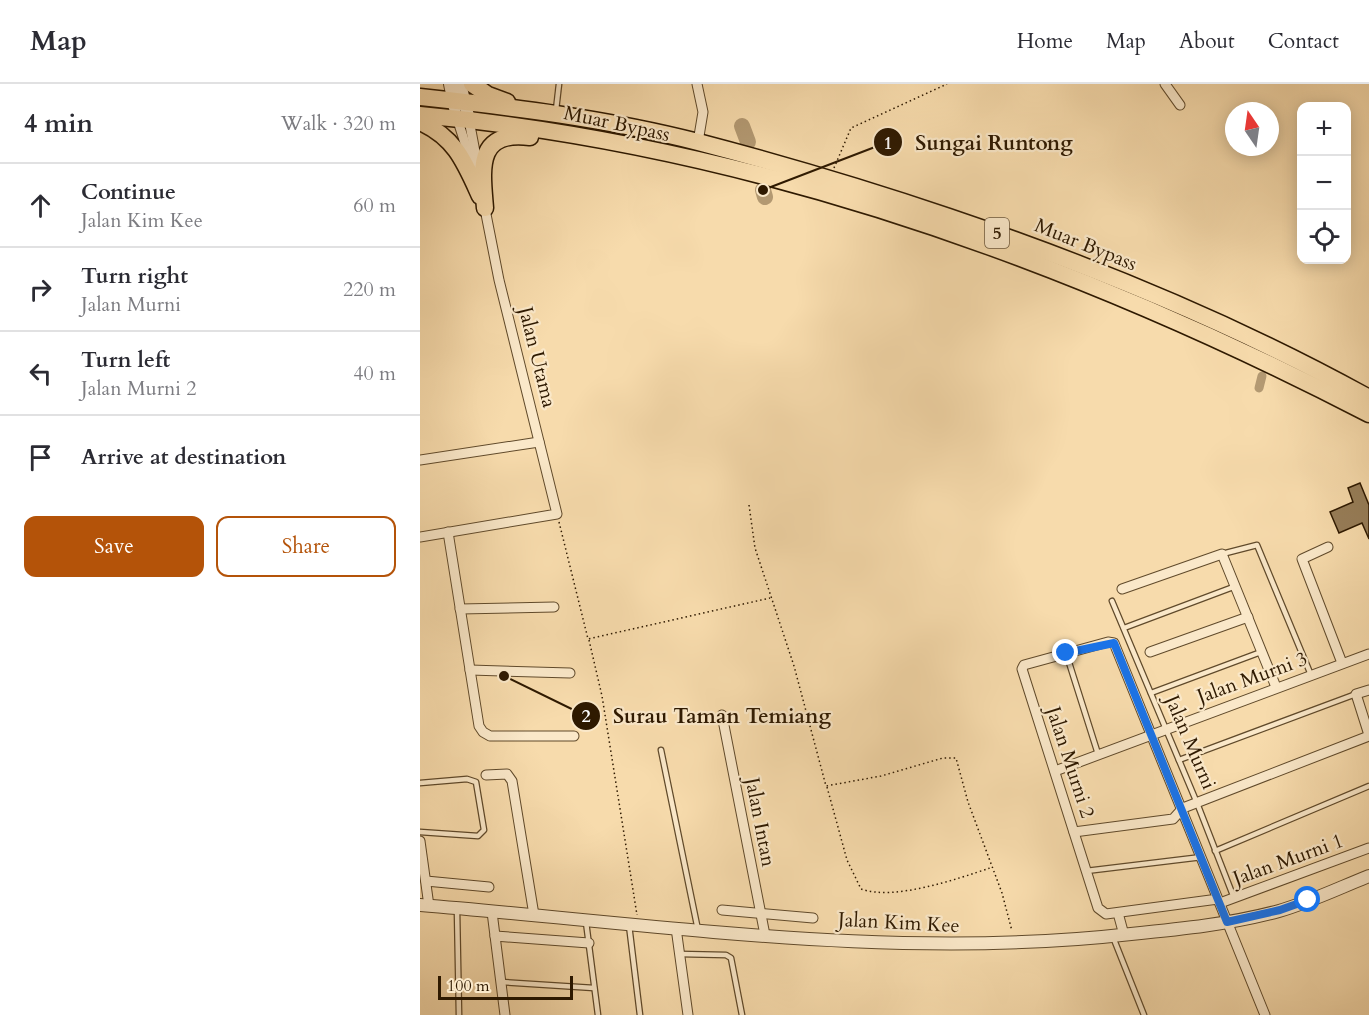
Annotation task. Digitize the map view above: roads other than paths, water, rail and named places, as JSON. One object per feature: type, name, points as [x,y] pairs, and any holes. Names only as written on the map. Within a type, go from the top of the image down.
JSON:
[{"type":"highway","points":[[472,84],[496,98],[605,123]]},
{"type":"highway","name":"Muar Bypass","points":[[420,97],[456,95],[605,123],[698,142],[830,180],[1020,241],[1172,301],[1302,360],[1369,398]]},
{"type":"highway","name":"Muar Bypass","points":[[420,115],[554,131],[730,168],[859,204],[1042,265],[1232,345],[1369,414]]},
{"type":"highway","points":[[420,122],[444,135],[462,155],[485,208]]},
{"type":"highway","points":[[485,208],[483,158],[491,146],[501,139],[523,136],[653,152]]},
{"type":"street","name":"Jalan Utama","points":[[448,532],[557,514],[456,95],[460,84]]},
{"type":"street","points":[[697,84],[703,112],[698,142]]},
{"type":"street","points":[[1165,84],[1180,105]]},
{"type":"street","points":[[420,460],[539,442]]},
{"type":"street","points":[[420,537],[448,532],[479,726],[483,732],[490,736],[574,736]]},
{"type":"street","points":[[1328,548],[1302,559],[1342,663]]},
{"type":"street","points":[[1122,589],[1222,554],[1276,687]]},
{"type":"street","points":[[460,609],[555,607]]},
{"type":"street","points":[[1150,652],[1248,617]]},
{"type":"street","name":"Jalan Murni 2","points":[[1114,643],[1024,664],[1022,669],[1074,832],[1173,819],[1183,808],[1369,736]]},
{"type":"street","name":"Jalan Murni","points":[[1114,643],[1183,808],[1265,1015]]},
{"type":"street","name":"Jalan Murni 3","points":[[1055,771],[1367,654]]},
{"type":"street","points":[[470,670],[570,673]]},
{"type":"street","points":[[1369,690],[1356,694],[1369,736]]},
{"type":"street","name":"Jalan Intan","points":[[722,715],[765,935]]},
{"type":"street","points":[[486,775],[507,774],[512,781],[534,915]]},
{"type":"street","points":[[1074,832],[1098,908],[1106,914],[1119,916],[1119,936]]},
{"type":"street","points":[[420,841],[424,905]]},
{"type":"street","name":"Jalan Murni 1","points":[[1119,916],[1234,898],[1369,848]]},
{"type":"street","name":"Jalan Kim Kee","points":[[424,905],[765,935],[953,945],[1014,944],[1119,936],[1227,922],[1280,910],[1369,876]]},
{"type":"street","points":[[424,886],[489,887]]},
{"type":"street","points":[[722,910],[813,918]]},
{"type":"street","points":[[492,912],[505,1015]]},
{"type":"street","points":[[676,928],[688,1015]]},
{"type":"street","points":[[495,936],[589,943]]},
{"type":"lane","points":[[555,112],[559,84]]},
{"type":"lane","points":[[1222,554],[1257,545],[1311,675]]},
{"type":"lane","points":[[1124,628],[1236,586]]},
{"type":"lane","name":"Jalan Murni","points":[[1112,601],[1197,803],[1234,898]]},
{"type":"lane","points":[[1151,693],[1262,652]]},
{"type":"lane","points":[[1066,653],[1098,754]]},
{"type":"lane","points":[[1179,760],[1356,694]]},
{"type":"lane","points":[[661,750],[698,930]]},
{"type":"lane","points":[[420,783],[467,779],[476,782],[484,830],[478,836],[420,832]]},
{"type":"lane","points":[[1215,851],[1369,786]]},
{"type":"lane","points":[[1085,872],[1202,857]]},
{"type":"lane","points":[[456,908],[459,1015]]},
{"type":"lane","points":[[586,920],[598,1015]]},
{"type":"lane","points":[[634,925],[640,1015]]},
{"type":"lane","points":[[1119,936],[1144,1015]]},
{"type":"lane","points":[[680,954],[731,958],[742,1015]]},
{"type":"lane","points":[[501,981],[594,988]]},
{"type":"waterway","points":[[742,126],[748,142]]},
{"type":"waterway","points":[[763,190],[765,197]]},
{"type":"waterway","points":[[1259,388],[1262,376]]},
{"type":"place","name":"Sungai Runtong","points":[[763,190]]},
{"type":"place","name":"Surau Taman Temiang","points":[[504,676]]}]
